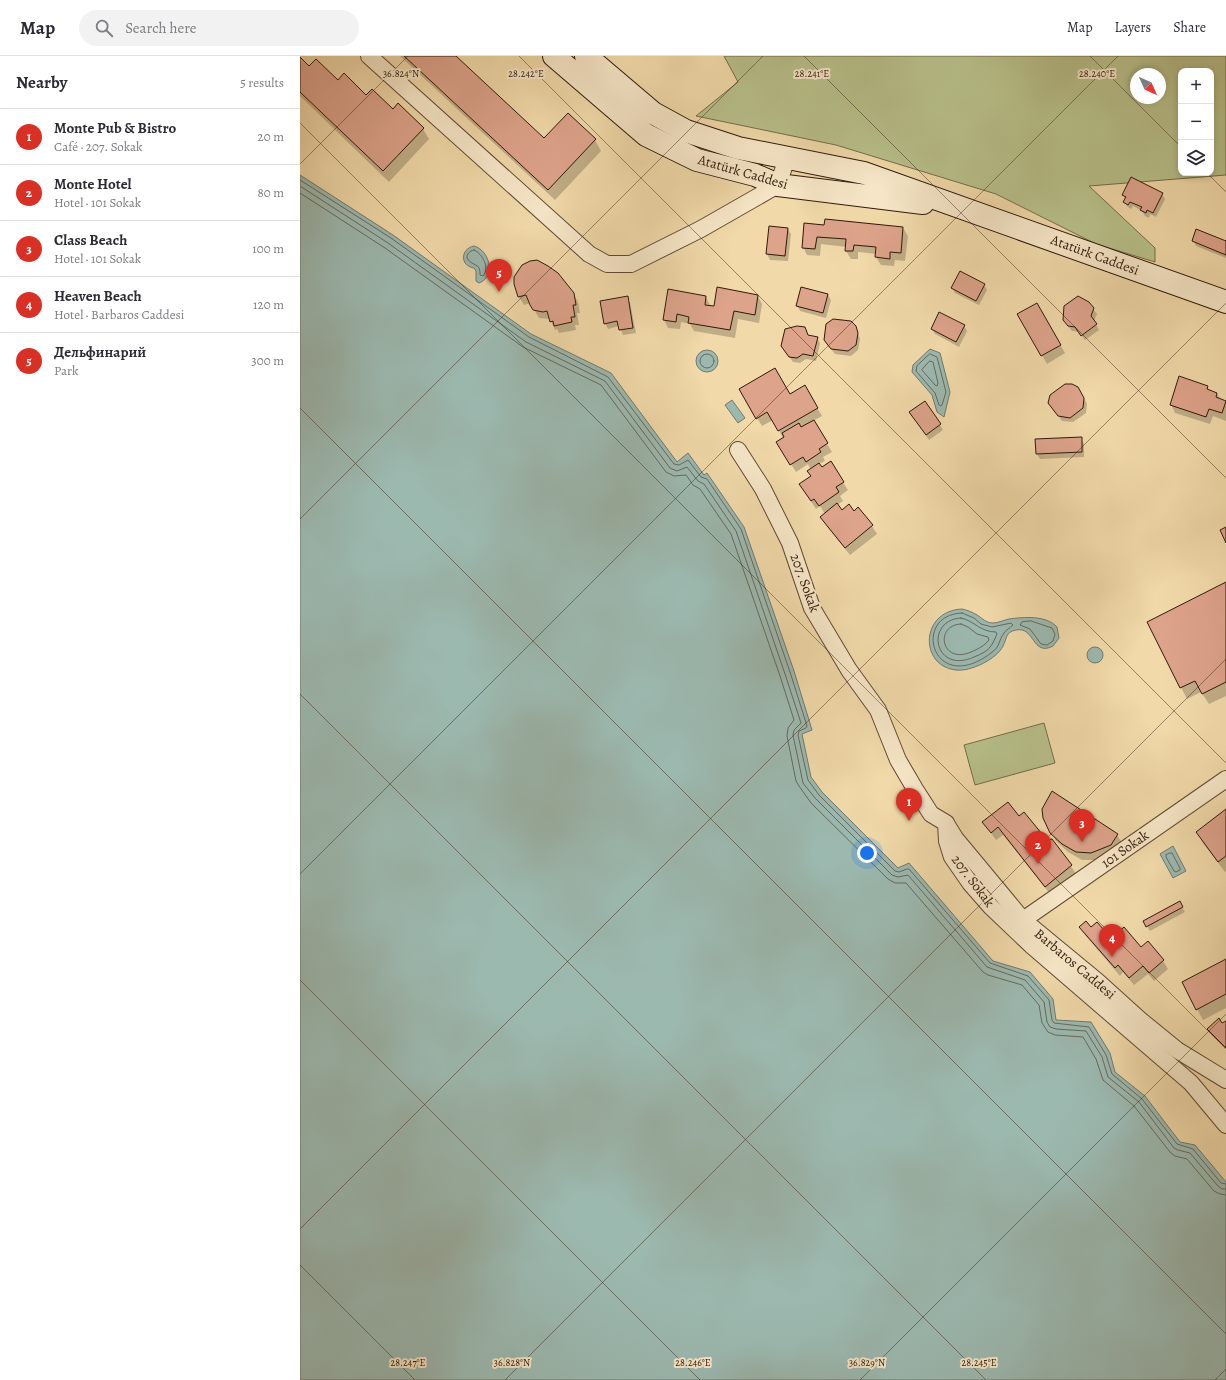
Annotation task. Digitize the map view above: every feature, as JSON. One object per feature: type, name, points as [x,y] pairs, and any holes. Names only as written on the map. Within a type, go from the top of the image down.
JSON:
[{"type":"street","points":[[369,56],[589,254],[607,264],[631,264],[701,230],[778,185],[787,158]]},
{"type":"street","name":"Atatürk Caddesi","points":[[554,56],[646,135],[697,160],[755,176],[778,185],[964,208]]},
{"type":"street","name":"Atatürk Caddesi","points":[[586,56],[653,113],[686,131],[738,148],[864,173],[1226,302]]},
{"type":"street","name":"207. Sokak","points":[[738,450],[763,489],[790,543],[812,608],[849,670],[878,710],[898,760],[915,789],[931,814],[946,823],[947,841],[952,857],[970,883],[991,907],[1032,946],[1192,1083],[1226,1126]]},
{"type":"street","name":"101 Sokak","points":[[1023,920],[1226,778]]},
{"type":"street","name":"Barbaros Caddesi","points":[[946,823],[955,838],[1023,920],[1177,1050],[1226,1080]]},
{"type":"green space","points":[[724,56],[1226,56],[1226,175],[1214,176],[1214,68],[1178,68],[1178,176],[1214,176],[1089,186],[1155,248],[1155,262],[1096,244],[996,194],[836,145],[696,116],[738,82]]},
{"type":"green space","points":[[1044,723],[1055,763],[975,785],[964,745]]},
{"type":"water","points":[[300,175],[393,235],[531,334],[611,373],[677,462],[688,453],[704,475],[707,473],[744,527],[794,671],[812,730],[802,734],[811,777],[822,792],[898,868],[909,863],[993,961],[1030,972],[1053,999],[1056,1020],[1091,1022],[1110,1053],[1115,1072],[1145,1096],[1180,1142],[1195,1145],[1226,1182],[1226,1380],[300,1380]]},
{"type":"water","points":[[474,246],[484,252],[489,263],[488,275],[485,280],[479,283],[476,281],[476,271],[474,268],[469,267],[464,261],[464,254],[466,250]]},
{"type":"water","points":[[930,349],[940,353],[950,392],[944,417],[937,412],[932,395],[912,372],[913,365]]},
{"type":"water","points":[[707,350],[715,353],[718,361],[715,369],[707,372],[699,369],[696,361],[699,353]]},
{"type":"water","points":[[732,400],[745,418],[738,423],[725,405]]},
{"type":"water","points":[[962,609],[991,623],[1021,618],[1047,620],[1057,627],[1059,638],[1053,646],[1041,648],[1027,632],[1022,630],[1012,631],[1008,634],[1003,646],[995,656],[975,667],[956,670],[944,666],[935,659],[929,639],[932,628],[938,619],[948,612]]},
{"type":"water","points":[[1092,647],[1098,647],[1103,652],[1101,661],[1098,663],[1092,663],[1087,658],[1087,652]]},
{"type":"water","points":[[1173,846],[1186,871],[1173,878],[1160,854]]},
{"type":"building","points":[[404,56],[456,56],[544,138],[568,113],[596,139],[548,190]]},
{"type":"building","points":[[300,57],[309,66],[316,59],[338,80],[344,73],[366,95],[372,89],[393,109],[398,103],[424,128],[383,171],[300,92]]},
{"type":"building","points":[[1131,177],[1163,193],[1153,213],[1147,210],[1146,213],[1140,210],[1142,207],[1130,202],[1128,205],[1123,202],[1126,197],[1122,195]]},
{"type":"building","points":[[825,219],[903,227],[901,253],[890,252],[890,259],[875,257],[876,247],[854,245],[853,251],[845,251],[846,239],[817,237],[815,249],[802,248],[804,223],[824,225]]},
{"type":"building","points":[[769,226],[788,228],[785,256],[766,254]]},
{"type":"building","points":[[1196,229],[1226,241],[1226,255],[1192,241]]},
{"type":"building","points":[[537,260],[558,273],[574,293],[576,305],[573,305],[575,317],[571,317],[572,322],[554,326],[553,321],[550,322],[547,311],[543,312],[533,310],[526,295],[518,297],[514,284],[514,277],[522,265],[530,261]]},
{"type":"building","points":[[960,271],[985,284],[976,301],[951,288]]},
{"type":"building","points":[[717,287],[758,295],[755,315],[734,311],[730,330],[688,323],[689,317],[677,314],[676,322],[663,320],[668,289],[706,296],[705,305],[714,306]]},
{"type":"building","points":[[801,287],[828,294],[823,313],[796,306]]},
{"type":"building","points":[[628,296],[633,328],[619,330],[617,321],[604,324],[600,301]]},
{"type":"building","points":[[1078,296],[1089,302],[1094,308],[1091,316],[1097,324],[1081,336],[1075,327],[1068,326],[1063,320],[1064,306]]},
{"type":"building","points":[[1037,303],[1061,345],[1041,356],[1017,314]]},
{"type":"building","points":[[939,312],[965,325],[956,342],[931,329]]},
{"type":"building","points":[[833,319],[851,321],[856,326],[858,333],[856,345],[848,351],[831,349],[824,340],[826,324]]},
{"type":"building","points":[[797,326],[805,327],[808,335],[818,337],[813,356],[803,354],[797,358],[789,357],[781,346],[785,329]]},
{"type":"building","points":[[775,368],[790,394],[805,385],[818,408],[778,431],[767,412],[756,419],[739,389]]},
{"type":"building","points":[[1179,376],[1208,386],[1207,389],[1217,393],[1216,397],[1226,401],[1222,413],[1209,409],[1206,417],[1170,405]]},
{"type":"building","points":[[1065,384],[1072,384],[1078,387],[1084,398],[1083,408],[1070,418],[1058,416],[1048,403],[1050,395]]},
{"type":"building","points":[[925,401],[941,424],[926,435],[909,412]]},
{"type":"building","points":[[814,420],[828,443],[819,449],[821,452],[806,462],[803,457],[790,465],[776,442],[784,437],[782,433],[799,423],[801,427]]},
{"type":"building","points":[[1082,437],[1082,452],[1036,454],[1035,439]]},
{"type":"building","points":[[831,461],[844,482],[836,487],[839,492],[819,506],[814,499],[811,501],[799,484],[811,476],[807,471],[819,463],[822,467]]},
{"type":"building","points":[[837,503],[842,510],[849,504],[854,511],[858,507],[873,525],[845,548],[820,517]]},
{"type":"building","points":[[1226,527],[1226,543],[1220,530]]},
{"type":"building","points":[[1226,582],[1226,682],[1202,694],[1195,681],[1180,688],[1147,622]]},
{"type":"building","points":[[1052,791],[1118,834],[1111,845],[1091,853],[1076,852],[1062,844],[1050,833],[1043,818],[1042,809]]},
{"type":"building","points":[[1008,802],[1019,816],[1024,812],[1047,840],[1052,839],[1072,865],[1045,887],[998,827],[991,833],[982,822]]},
{"type":"building","points":[[1226,809],[1226,856],[1218,862],[1196,832]]},
{"type":"building","points":[[1180,901],[1183,907],[1146,927],[1143,921]]},
{"type":"building","points":[[1086,921],[1091,927],[1097,922],[1111,938],[1124,927],[1141,947],[1148,941],[1164,960],[1149,973],[1143,966],[1129,978],[1118,965],[1115,968],[1079,927]]},
{"type":"building","points":[[1226,959],[1226,994],[1196,1010],[1182,982]]},
{"type":"building","points":[[1219,1018],[1222,1023],[1226,1021],[1226,1048],[1207,1029]]},
{"type":"place","name":"Дельфинарий","points":[[499,292]]},
{"type":"place","name":"Monte Pub & Bistro","points":[[909,821]]},
{"type":"place","name":"Class Beach","points":[[1082,842]]},
{"type":"place","name":"Monte Hotel","points":[[1038,864]]},
{"type":"place","name":"Heaven Beach","points":[[1112,957]]}]
